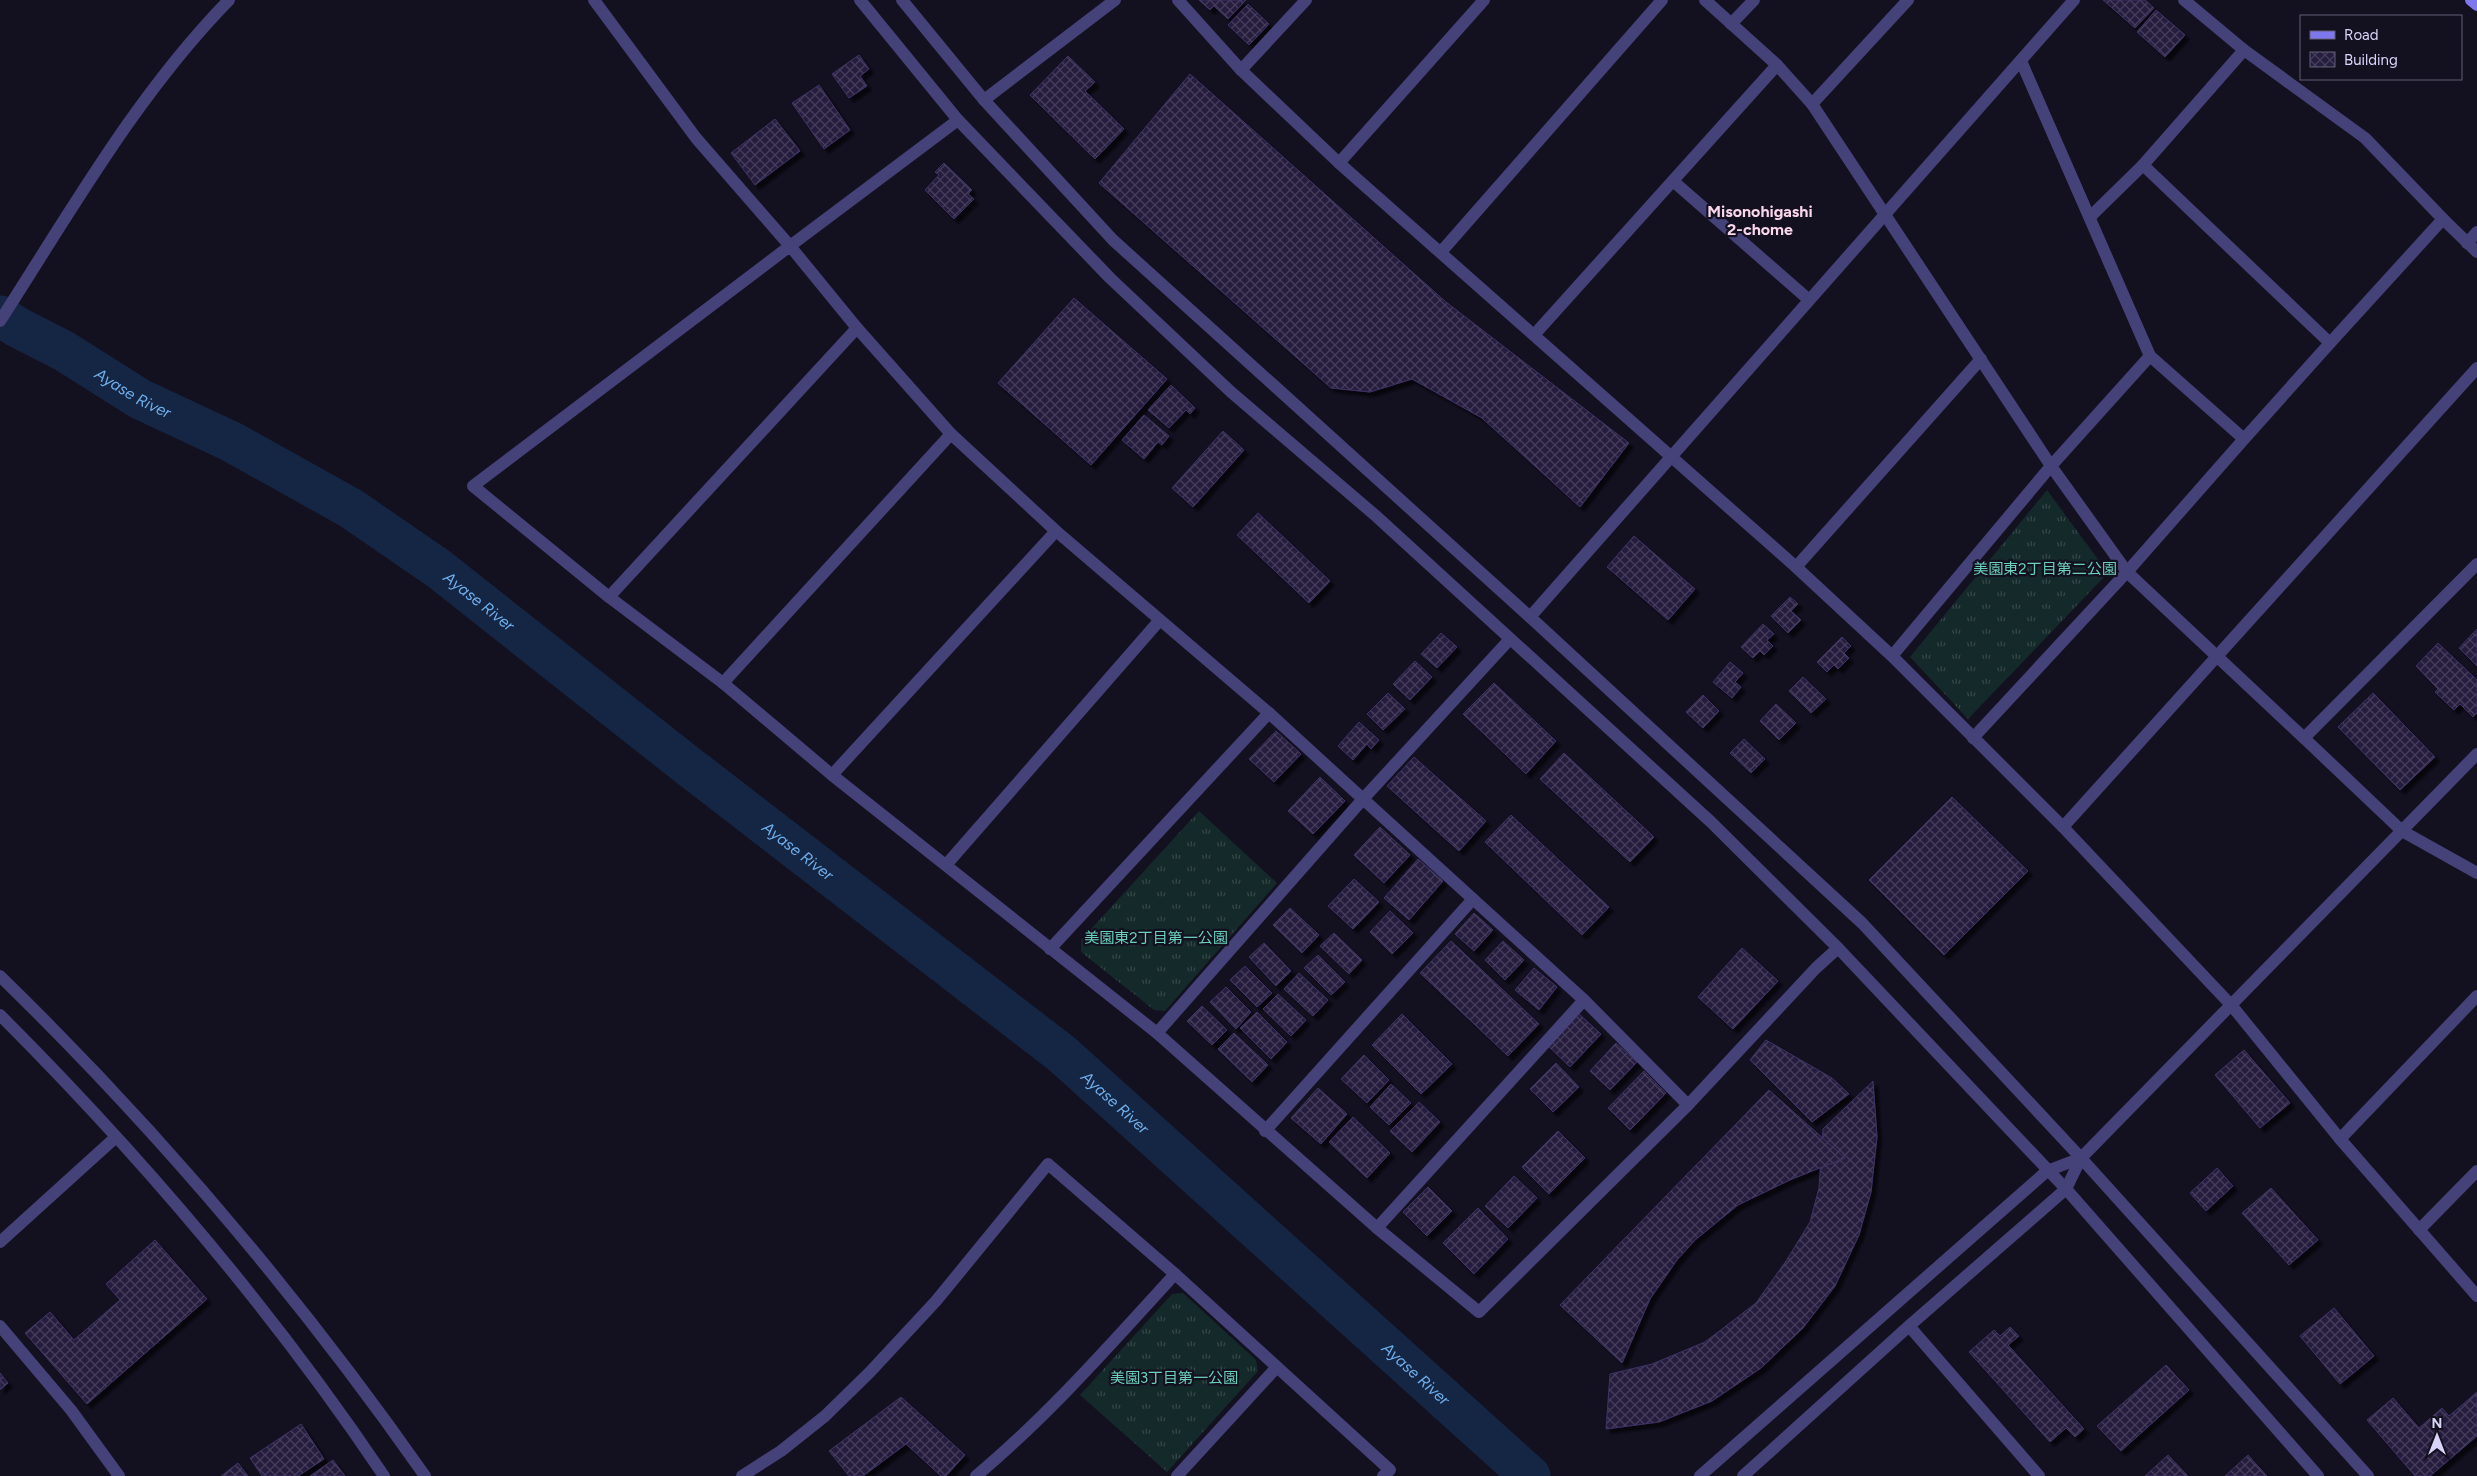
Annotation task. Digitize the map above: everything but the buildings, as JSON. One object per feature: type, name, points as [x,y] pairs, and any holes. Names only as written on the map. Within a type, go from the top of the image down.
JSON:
[{"type":"main road","points":[[2471,0],[2477,5]]},
{"type":"street","points":[[0,321],[98,168],[164,72],[229,0]]},
{"type":"street","points":[[594,0],[696,138],[790,246],[857,328],[951,434],[1056,531],[1159,621],[1269,713],[1584,1000],[1688,1104]]},
{"type":"street","points":[[860,0],[958,120],[1138,305],[1232,392],[1376,516],[1711,822],[1838,948],[2066,1189],[2318,1476]]},
{"type":"street","points":[[902,0],[984,100],[1113,240],[1530,617],[1862,923],[2081,1158],[2368,1476]]},
{"type":"street","points":[[984,100],[1115,0]]},
{"type":"street","points":[[1178,0],[1241,70],[1339,163],[1796,567],[1892,656],[2063,828],[2232,1006],[2340,1139],[2477,1296]]},
{"type":"street","points":[[1241,70],[1306,0]]},
{"type":"street","points":[[1339,163],[1484,0]]},
{"type":"street","points":[[1441,252],[1662,0]]},
{"type":"street","points":[[1705,0],[1777,65],[1812,104],[2051,466],[2127,572],[2402,831],[2477,873]]},
{"type":"street","points":[[1731,24],[1754,0]]},
{"type":"street","points":[[1812,104],[1908,0]]},
{"type":"street","points":[[1530,617],[2074,0]]},
{"type":"street","points":[[2184,0],[2244,50],[2365,138],[2477,252]]},
{"type":"street","points":[[2091,216],[2143,165],[2244,50]]},
{"type":"street","points":[[2021,61],[2091,216],[2150,356],[2244,439]]},
{"type":"street","points":[[1534,335],[1777,65]]},
{"type":"street","points":[[958,120],[473,486],[609,597],[723,683],[832,775],[1156,1033],[1377,1228],[1479,1312],[1688,1104],[1816,968],[1838,948]]},
{"type":"street","points":[[2143,165],[2330,343]]},
{"type":"street","points":[[1673,181],[1808,300]]},
{"type":"street","points":[[1973,738],[2127,572],[2244,439],[2443,219]]},
{"type":"street","points":[[2468,243],[2477,232]]},
{"type":"street","points":[[609,597],[857,328]]},
{"type":"street","points":[[1892,656],[2051,466],[2150,356]]},
{"type":"street","points":[[1796,567],[1981,359]]},
{"type":"street","points":[[2063,828],[2477,368]]},
{"type":"street","points":[[723,683],[951,434]]},
{"type":"street","points":[[832,775],[1056,531]]},
{"type":"street","points":[[2304,738],[2477,564]]},
{"type":"street","points":[[946,865],[1159,621]]},
{"type":"street","points":[[1156,1033],[1363,799],[1510,639]]},
{"type":"street","points":[[1050,949],[1269,713]]},
{"type":"street","points":[[1743,1476],[1909,1326],[2066,1189],[2081,1158],[2477,754]]},
{"type":"street","points":[[1265,1131],[1473,899]]},
{"type":"street","points":[[0,976],[94,1071],[208,1196],[293,1298],[375,1405],[425,1476]]},
{"type":"street","points":[[2340,1139],[2477,996]]},
{"type":"street","points":[[1377,1228],[1584,1000]]},
{"type":"street","points":[[0,1015],[188,1216],[271,1318],[347,1421],[384,1476]]},
{"type":"street","points":[[0,1242],[116,1137]]},
{"type":"street","points":[[1700,1476],[2047,1171],[2081,1158]]},
{"type":"street","points":[[742,1476],[781,1451],[825,1416],[870,1372],[936,1301],[1048,1164],[1175,1274],[1390,1470],[1383,1476]]},
{"type":"street","points":[[2419,1230],[2477,1171]]},
{"type":"street","points":[[976,1476],[1015,1443],[1070,1388],[1175,1274]]},
{"type":"street","points":[[0,1326],[71,1410],[120,1476]]},
{"type":"street","points":[[1909,1326],[2039,1476]]},
{"type":"street","points":[[1177,1476],[1277,1367]]},
{"type":"green space","name":"美園東2丁目第二公園","points":[[2047,490],[2108,573],[1968,719],[1910,657]]},
{"type":"green space","name":"美園東2丁目第一公園","points":[[1199,811],[1277,883],[1165,1011],[1154,1010],[1081,952],[1081,940]]},
{"type":"green space","name":"美園3丁目第一公園","points":[[1183,1293],[1256,1360],[1258,1371],[1167,1472],[1080,1395],[1172,1294]]},
{"type":"waterway","name":"Ayase River","points":[[0,316],[64,351],[140,399],[232,442],[352,509],[439,569],[687,765],[1062,1054],[1530,1476]]},
{"type":"district","name":"Misonohigashi 2-chome","points":[[1760,220]]}]
